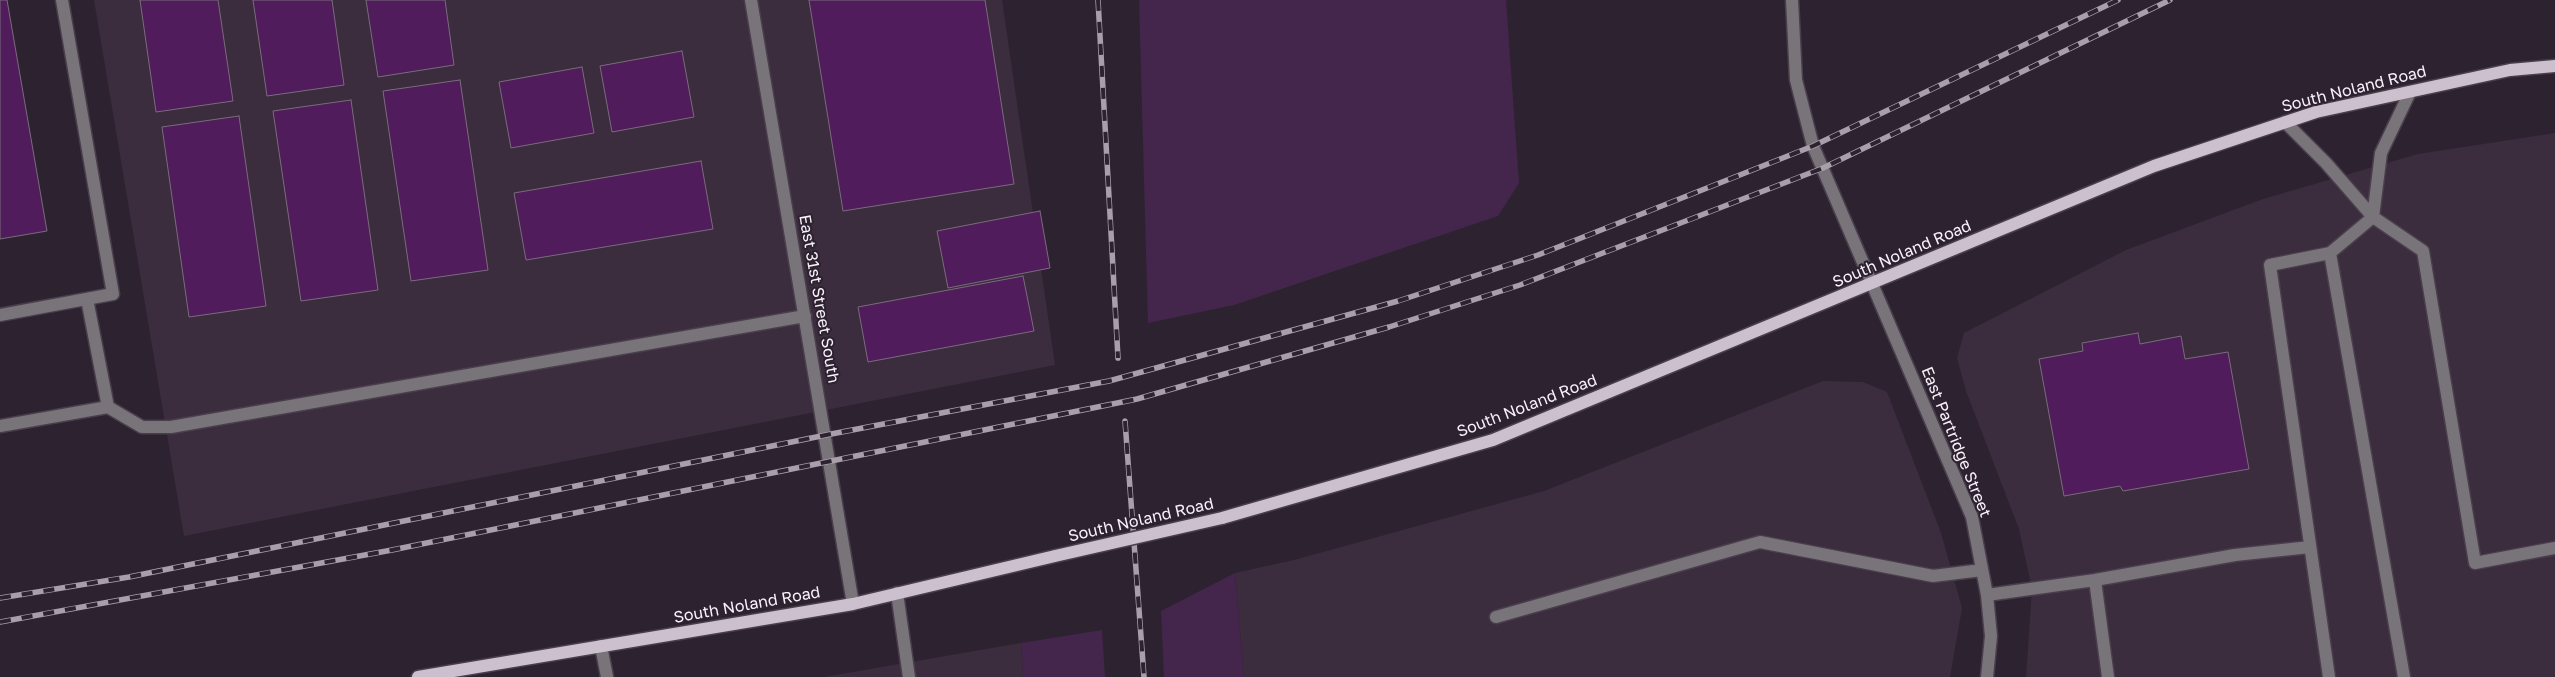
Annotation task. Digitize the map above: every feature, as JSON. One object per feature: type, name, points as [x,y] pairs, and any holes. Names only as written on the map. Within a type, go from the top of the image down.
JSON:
[{"type":"main road","name":"South Noland Road","points":[[418,677],[853,604],[1222,518],[1493,440],[2154,166],[2316,112],[2510,70],[2555,66]]},
{"type":"street","points":[[0,315],[113,294],[62,0]]},
{"type":"street","name":"East 31st Street South","points":[[751,0],[853,604]]},
{"type":"street","name":"East Partridge Street","points":[[1792,0],[1796,80],[1814,146],[1972,517],[1987,595],[1991,636],[1987,677]]},
{"type":"street","points":[[2329,677],[2270,265],[2330,253],[2373,217],[2381,153],[2410,92]]},
{"type":"street","points":[[2285,122],[2326,163],[2373,217],[2423,251],[2476,562],[2555,548]]},
{"type":"street","points":[[2330,253],[2404,677]]},
{"type":"street","points":[[87,299],[108,407]]},
{"type":"street","points":[[0,426],[108,407],[142,427],[171,427],[805,316]]},
{"type":"street","points":[[1496,618],[1760,542],[1933,576],[1982,570]]},
{"type":"street","points":[[1987,595],[2096,580],[2235,555],[2310,547]]},
{"type":"street","points":[[2096,580],[2108,677]]},
{"type":"street","points":[[897,593],[909,677]]},
{"type":"street","points":[[601,646],[607,677]]},
{"type":"shaded area","points":[[94,0],[1002,0],[1055,365],[184,536]]},
{"type":"shaded area","points":[[1139,0],[1506,0],[1519,183],[1498,216],[1234,305],[1148,323]]},
{"type":"shaded area","points":[[2555,133],[2555,677],[2026,677],[2032,589],[2019,529],[1966,391],[1957,358],[1964,333],[2126,250],[2263,199],[2418,154]]},
{"type":"shaded area","points":[[1823,381],[1863,382],[1887,392],[1941,533],[1962,608],[1950,677],[1244,677],[1235,573],[1294,560],[1544,491]]},
{"type":"shaded area","points":[[1235,573],[1244,677],[1164,677],[1161,611]]},
{"type":"shaded area","points":[[1102,630],[1105,677],[1023,677],[1021,643]]},
{"type":"shaded area","points":[[1021,643],[1023,677],[824,677]]},
{"type":"building","points":[[0,0],[7,0],[47,231],[0,239]]},
{"type":"building","points":[[140,0],[218,0],[233,101],[156,112]]},
{"type":"building","points":[[253,0],[332,0],[344,85],[267,96]]},
{"type":"building","points":[[366,0],[445,0],[454,65],[378,77]]},
{"type":"building","points":[[809,0],[985,0],[1014,184],[843,211]]},
{"type":"building","points":[[682,51],[694,117],[612,132],[600,66]]},
{"type":"building","points":[[582,67],[594,133],[511,148],[499,82]]},
{"type":"building","points":[[460,80],[488,270],[411,281],[383,91]]},
{"type":"building","points":[[351,100],[378,290],[301,301],[273,111]]},
{"type":"building","points":[[239,116],[266,306],[189,317],[162,127]]},
{"type":"building","points":[[701,161],[713,229],[526,260],[514,193]]},
{"type":"building","points":[[1040,211],[1050,268],[948,288],[937,231]]},
{"type":"building","points":[[1023,276],[1034,331],[868,362],[858,307]]},
{"type":"building","points":[[2138,333],[2140,344],[2181,336],[2185,359],[2228,352],[2249,469],[2123,491],[2120,486],[2064,496],[2039,359],[2083,351],[2082,343]]},
{"type":"railway","points":[[1098,0],[1118,358]]},
{"type":"railway","points":[[0,598],[129,577],[826,435],[1109,381],[1398,301],[1538,255],[1813,146],[2118,0]]},
{"type":"railway","points":[[0,622],[392,550],[1137,399],[1389,327],[1520,285],[1823,168],[2170,0]]},
{"type":"railway","points":[[1125,421],[1144,677]]}]
